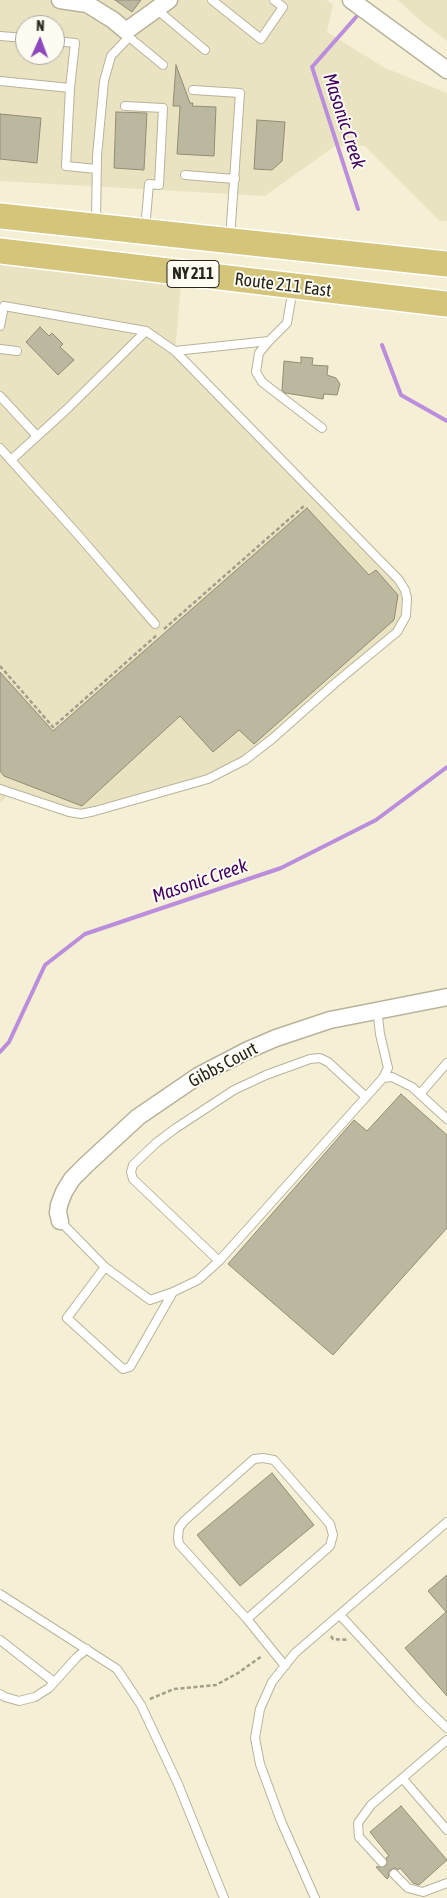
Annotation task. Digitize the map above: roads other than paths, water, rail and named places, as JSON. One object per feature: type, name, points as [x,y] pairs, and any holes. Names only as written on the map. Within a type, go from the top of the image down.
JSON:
[{"type":"main road","name":"NY 211","points":[[0,216],[447,264]]},
{"type":"main road","name":"Route 211 East","points":[[0,251],[447,304]]},
{"type":"street","points":[[60,0],[80,1],[87,4],[113,20],[127,34],[162,4]]},
{"type":"street","points":[[351,0],[447,70]]},
{"type":"street","name":"Gibbs Court","points":[[60,1221],[59,1205],[72,1179],[111,1140],[159,1101],[198,1076],[276,1038],[330,1020],[447,996]]},
{"type":"lane","points":[[212,0],[261,39],[283,6],[274,0]]},
{"type":"lane","points":[[162,4],[205,50]]},
{"type":"lane","points":[[96,226],[97,169],[104,80],[110,56],[127,34],[163,65]]},
{"type":"lane","points":[[0,36],[15,37]]},
{"type":"lane","points":[[65,42],[75,42],[70,88],[66,166],[97,169]]},
{"type":"lane","points":[[0,81],[70,88]]},
{"type":"lane","points":[[193,90],[240,93],[230,240]]},
{"type":"lane","points":[[125,106],[164,108],[159,185],[149,184],[145,231]]},
{"type":"lane","points":[[185,175],[235,179]]},
{"type":"lane","points":[[293,286],[287,323],[259,353],[256,372],[262,382],[322,428]]},
{"type":"lane","points":[[0,326],[4,306],[146,330],[175,351],[399,580],[407,598],[406,616],[397,632],[272,739],[245,760],[208,779],[81,814],[69,812],[0,789]]},
{"type":"lane","points":[[11,460],[146,330]]},
{"type":"lane","points":[[175,351],[269,341]]},
{"type":"lane","points":[[0,349],[17,351]]},
{"type":"lane","points":[[0,396],[36,436]]},
{"type":"lane","points":[[0,448],[85,542],[155,624]]},
{"type":"lane","points":[[60,1221],[106,1267],[150,1300],[198,1280],[219,1261],[383,1078],[388,1068],[380,1034],[377,1009]]},
{"type":"lane","points":[[219,1261],[132,1179],[133,1165],[156,1143],[202,1109],[234,1090],[266,1075],[310,1059],[320,1058],[328,1062],[366,1097]]},
{"type":"lane","points":[[420,1094],[447,1062]]},
{"type":"lane","points":[[383,1078],[392,1077],[412,1086],[447,1119]]},
{"type":"lane","points":[[106,1267],[67,1318],[123,1369],[130,1366],[173,1292]]},
{"type":"lane","points":[[247,1619],[330,1546],[333,1535],[330,1524],[274,1460],[263,1458],[254,1459],[184,1521],[179,1528],[178,1538],[179,1544],[247,1619],[284,1666]]},
{"type":"lane","points":[[315,1898],[278,1813],[260,1764],[255,1738],[260,1709],[272,1682],[295,1653],[447,1522]]},
{"type":"lane","points":[[0,1594],[117,1670],[141,1705],[178,1784],[224,1898]]},
{"type":"lane","points":[[340,1615],[418,1700],[447,1728]]},
{"type":"lane","points":[[0,1640],[54,1682]]},
{"type":"lane","points":[[0,1694],[20,1701],[35,1697],[54,1682],[87,1649]]},
{"type":"lane","points":[[382,1862],[359,1837],[358,1823],[371,1805],[447,1740]]},
{"type":"lane","points":[[402,1778],[447,1830]]},
{"type":"lane","points":[[394,1874],[408,1888],[423,1892],[447,1883]]},
{"type":"waterway","name":"Masonic Creek","points":[[358,209],[312,67],[357,16],[359,11]]},
{"type":"waterway","name":"Masonic Creek","points":[[382,345],[401,395],[447,421]]},
{"type":"waterway","name":"Masonic Creek","points":[[0,1052],[9,1042],[45,965],[85,934],[281,868],[376,820],[447,767]]}]
